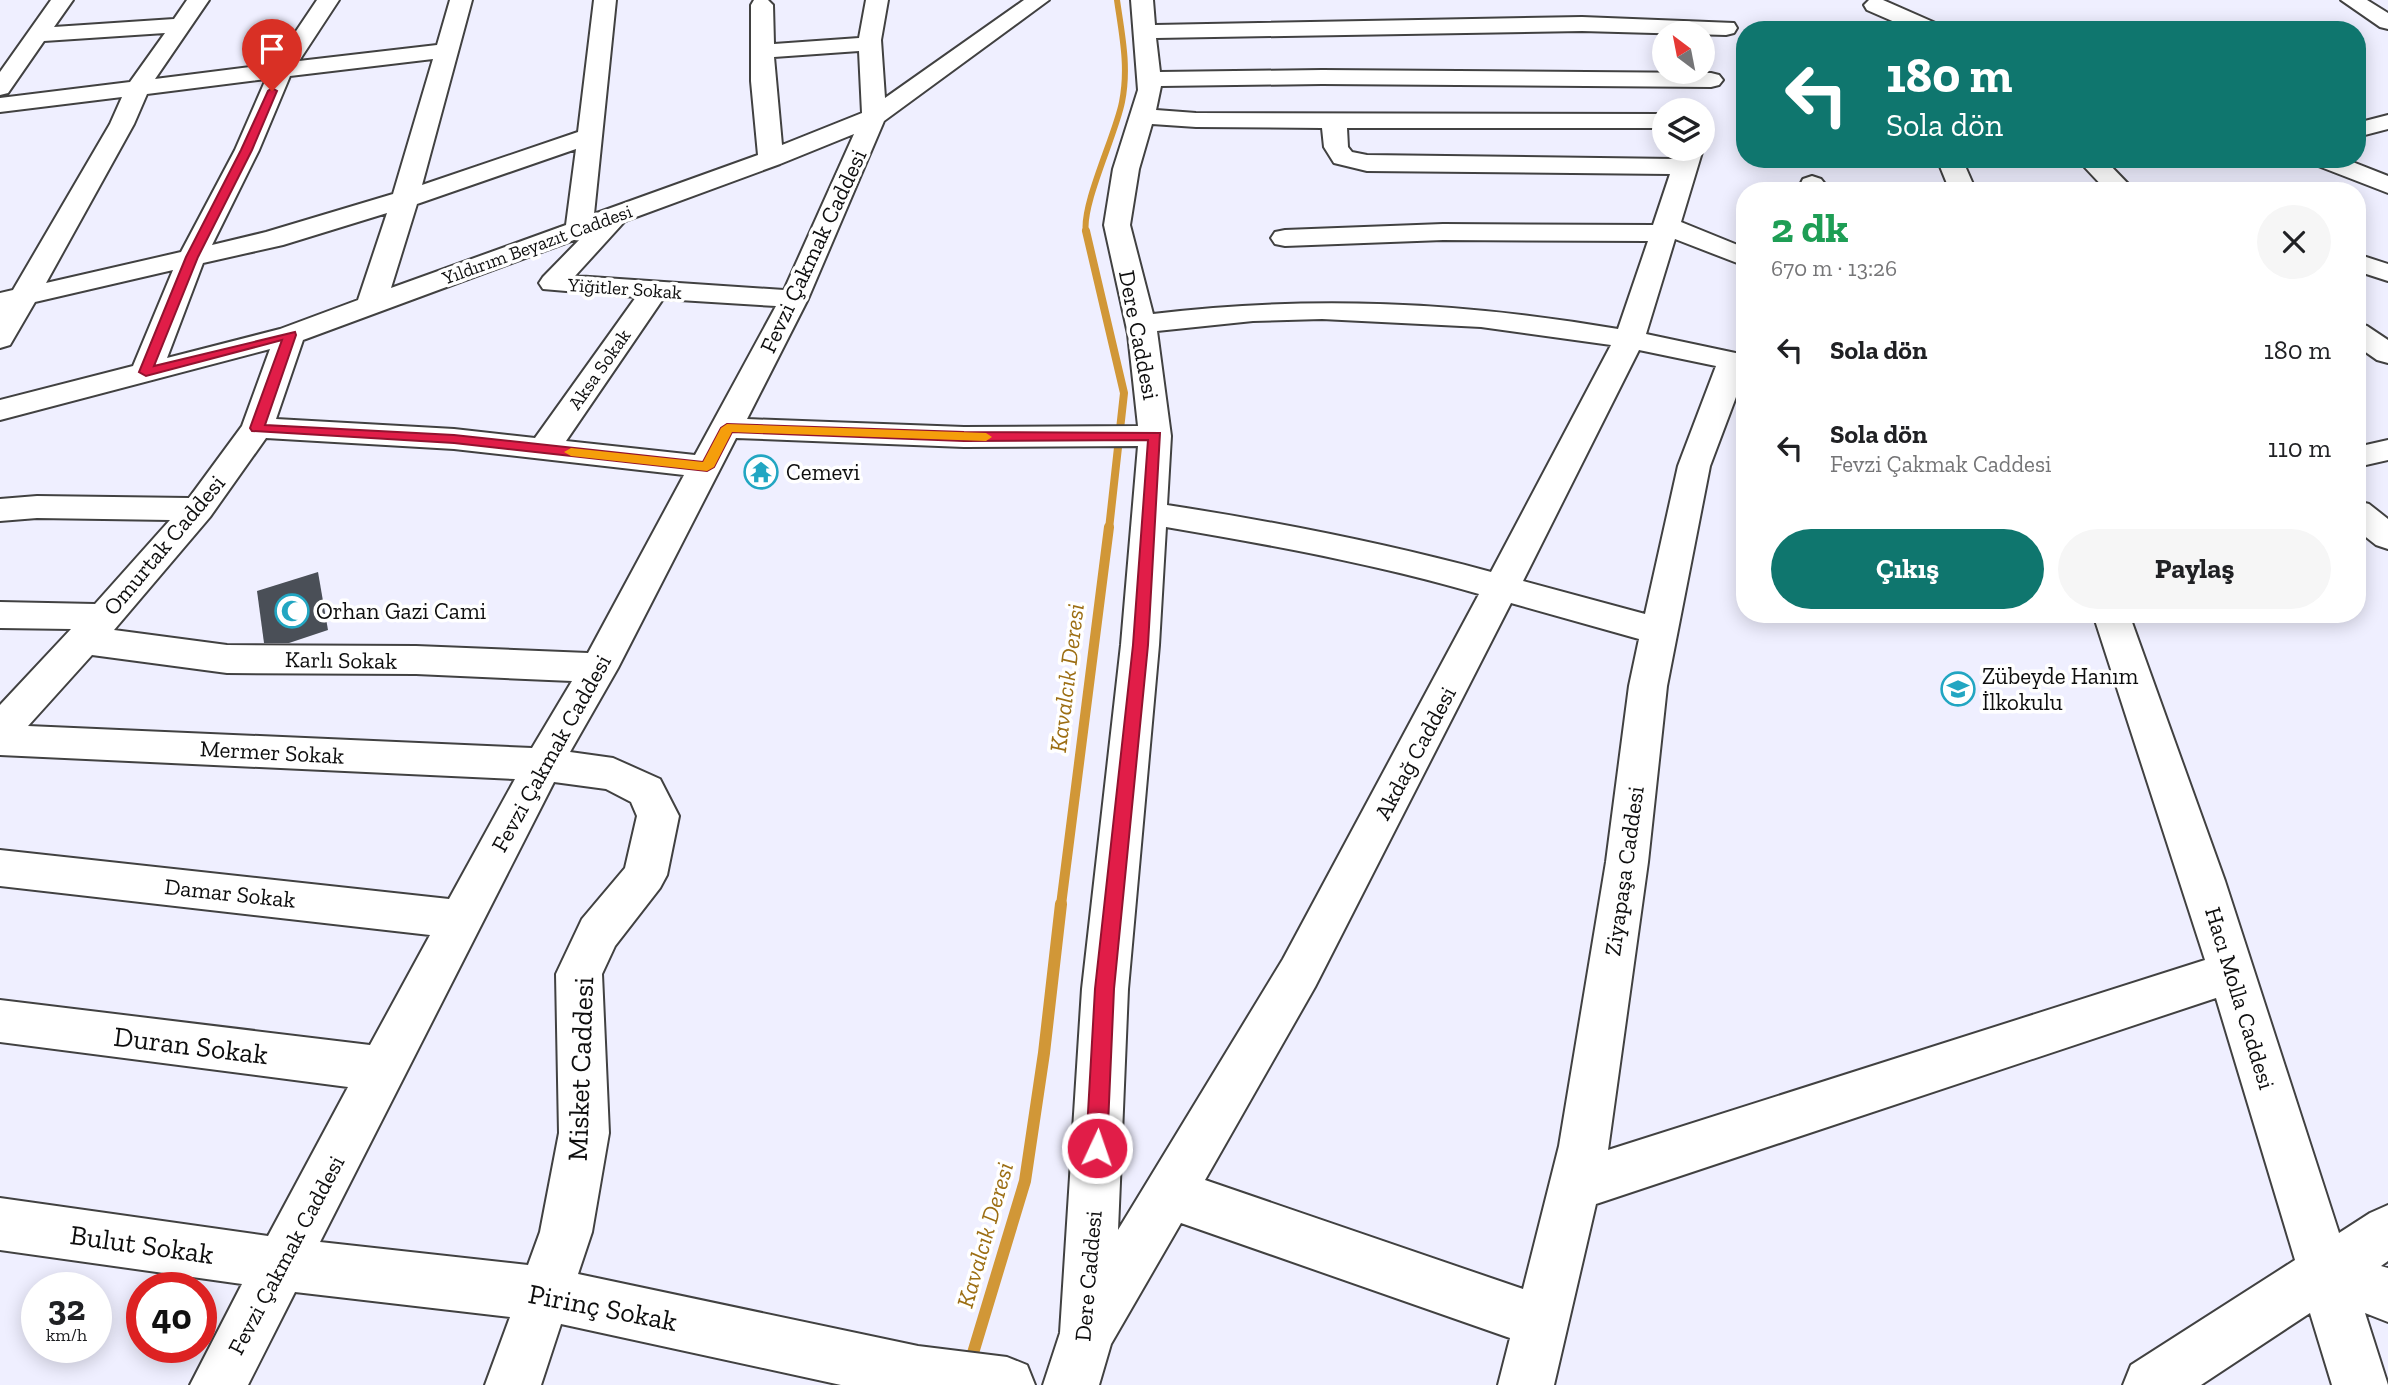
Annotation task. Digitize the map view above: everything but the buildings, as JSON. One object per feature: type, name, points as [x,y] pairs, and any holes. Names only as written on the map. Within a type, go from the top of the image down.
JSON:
[{"type":"street","points":[[0,88],[62,1],[85,0]]},
{"type":"street","points":[[0,339],[12,299],[122,124],[137,89],[198,0]]},
{"type":"street","points":[[146,372],[192,257],[247,150],[281,71],[328,0]]},
{"type":"street","points":[[371,305],[405,200],[461,0]]},
{"type":"street","points":[[579,229],[605,0]]},
{"type":"street","points":[[874,117],[870,44],[877,0]]},
{"type":"street","points":[[989,35],[1005,0]]},
{"type":"street","name":"Yıldırım Beyazıt Caddesi","points":[[0,410],[290,335],[771,159],[874,117],[1038,0]]},
{"type":"street","points":[[1510,26],[1512,0]]},
{"type":"street","points":[[1585,0],[1587,24]]},
{"type":"street","points":[[2352,0],[2388,22]]},
{"type":"street","points":[[1872,3],[1884,21]]},
{"type":"street","points":[[1872,3],[1912,21]]},
{"type":"street","points":[[762,5],[771,159]]},
{"type":"street","points":[[1144,16],[1510,26],[1729,18],[1708,90],[1322,77],[1149,79]]},
{"type":"street","name":"Dere Caddesi","points":[[1071,1385],[1087,1333],[1105,989],[1140,645],[1149,513],[1142,436],[1155,418],[1141,324],[1117,225],[1126,169],[1150,90],[1144,16]]},
{"type":"street","points":[[37,35],[180,25]]},
{"type":"street","points":[[763,51],[870,44]]},
{"type":"street","points":[[0,105],[449,50]]},
{"type":"street","points":[[1144,116],[1196,120],[1652,121]]},
{"type":"street","name":"Fevzi Çakmak Caddesi","points":[[218,1385],[284,1264],[382,1069],[543,764],[599,668],[794,299],[874,117]]},
{"type":"street","points":[[1334,120],[1336,148],[1343,158],[1367,163],[1652,159]]},
{"type":"street","points":[[2366,128],[2388,122]]},
{"type":"street","points":[[12,299],[273,239],[405,200],[588,137]]},
{"type":"street","name":"Akdağ Caddesi","points":[[1087,1333],[1299,973],[1503,587],[1629,340],[1687,161]]},
{"type":"street","points":[[2098,168],[2113,182]]},
{"type":"street","points":[[2345,168],[2388,185]]},
{"type":"street","name":"Yiğitler Sokak","points":[[621,214],[552,283],[794,299]]},
{"type":"street","points":[[1285,238],[1443,232],[1666,230],[1736,255]]},
{"type":"street","name":"Aksa Sokak","points":[[544,449],[655,290]]},
{"type":"street","points":[[1141,324],[1211,316],[1321,310],[1463,316],[1629,340],[1736,362]]},
{"type":"street","name":"Omurtak Caddesi","points":[[0,731],[94,629],[198,509],[257,428],[290,335]]},
{"type":"street","points":[[2366,338],[2388,354]]},
{"type":"street","name":"Ziyapaşa Caddesi","points":[[1526,1385],[1584,1146],[1628,862],[1648,686],[1694,466],[1736,370]]},
{"type":"street","points":[[257,428],[454,439],[707,467]]},
{"type":"street","points":[[727,428],[964,437],[1142,436]]},
{"type":"street","points":[[2366,455],[2388,450]]},
{"type":"street","points":[[0,510],[37,507],[198,509]]},
{"type":"street","points":[[1149,513],[1300,538],[1415,562],[1660,632]]},
{"type":"street","points":[[2366,519],[2388,537]]},
{"type":"street","name":"Karlı Sokak","points":[[0,615],[94,629],[227,659],[416,660],[599,668]]},
{"type":"street","name":"Hacı Molla Caddesi","points":[[2113,623],[2203,881],[2360,1385]]},
{"type":"street","name":"Mermer Sokak","points":[[0,740],[543,764]]},
{"type":"street","name":"Misket Caddesi","points":[[513,1385],[566,1232],[584,1133],[579,974],[598,933],[645,875],[658,816],[646,791],[613,774],[543,764]]},
{"type":"street","name":"Damar Sokak","points":[[0,868],[461,919]]},
{"type":"street","points":[[1574,1186],[2232,972]]},
{"type":"street","name":"Duran Sokak","points":[[0,1021],[382,1069]]},
{"type":"street","points":[[1169,1193],[1541,1322]]},
{"type":"street","name":"Bulut Sokak","points":[[0,1224],[284,1264]]},
{"type":"street","points":[[2151,1385],[2388,1231]]},
{"type":"street","name":"Pirinç Sokak","points":[[284,1264],[545,1293],[916,1379]]},
{"type":"street","points":[[2325,1272],[2388,1295]]},
{"type":"street","points":[[916,1379],[1007,1385]]},
{"type":"waterway","name":"Kavalcık Deresi","points":[[1086,231],[1089,205],[1119,116],[1124,89],[1124,51],[1117,0]]},
{"type":"waterway","name":"Kavalcık Deresi","points":[[1086,231],[1124,393],[1109,529]]},
{"type":"waterway","name":"Kavalcık Deresi","points":[[1061,905],[1109,527]]},
{"type":"waterway","name":"Kavalcık Deresi","points":[[970,1363],[1025,1181],[1044,1053],[1061,904]]},
{"type":"slow traffic","points":[[571,452],[707,467],[727,428],[986,437]]},
{"type":"place","name":"Cemevi","points":[[761,472]]},
{"type":"place","name":"Orhan Gazi Cami","points":[[292,611]]},
{"type":"place","name":"Zübeyde Hanım İlkokulu","points":[[1958,689]]},
{"type":"route","points":[[272,91],[247,150],[192,257],[146,372],[290,335],[257,428],[454,439],[707,467],[727,428],[964,437],[1155,436],[1140,645],[1105,989],[1097,1148]]}]
